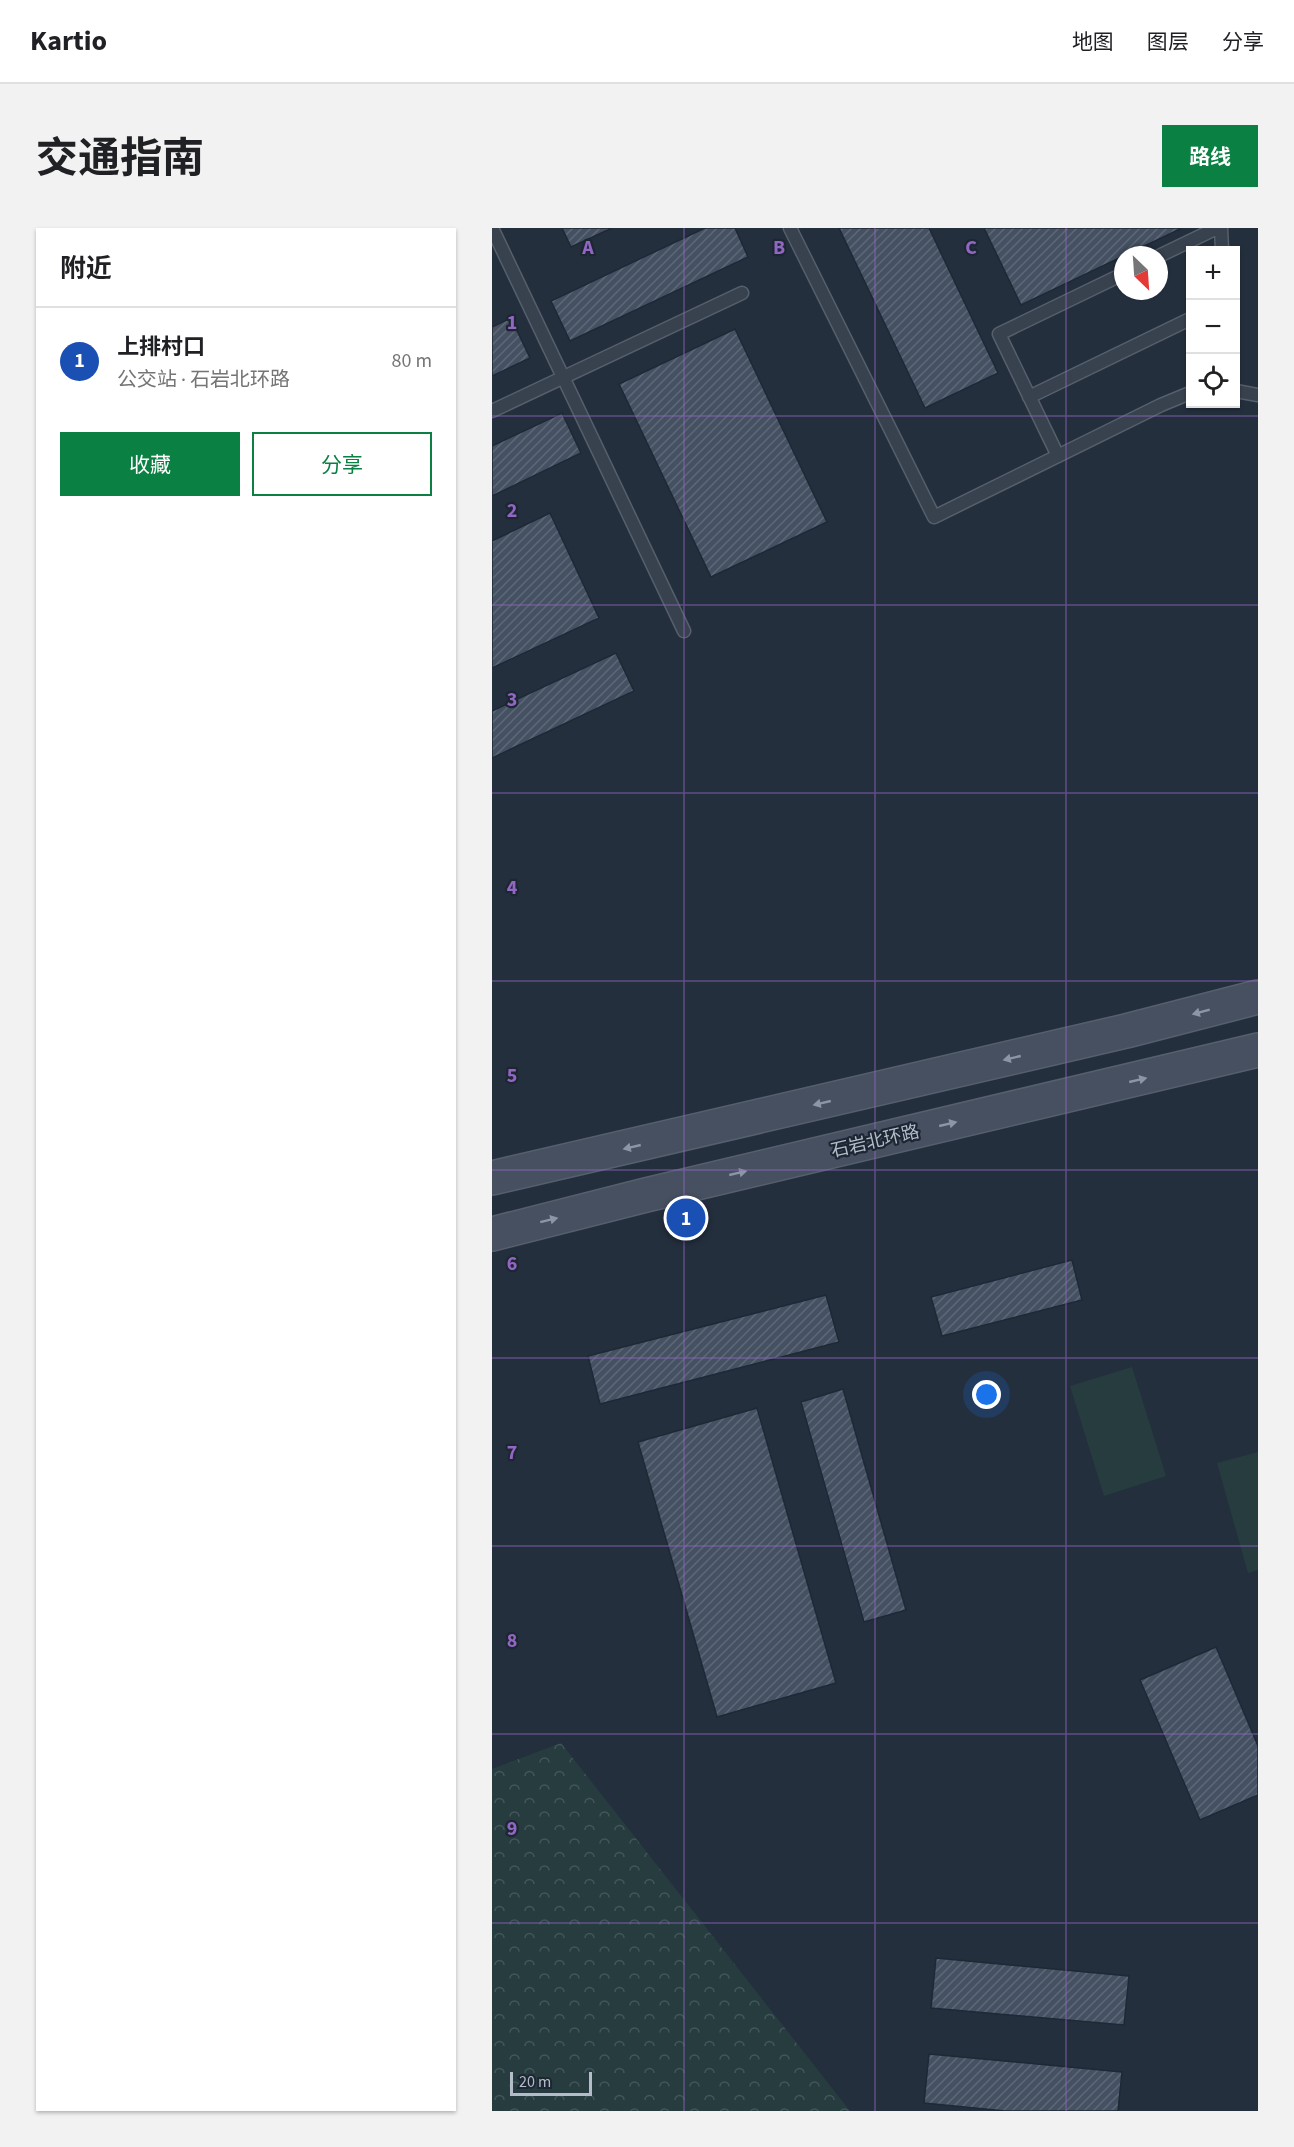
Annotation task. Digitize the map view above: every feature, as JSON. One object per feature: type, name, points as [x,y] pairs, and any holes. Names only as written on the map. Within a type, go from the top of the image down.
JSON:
[{"type":"main road","points":[[492,1178],[1126,1031],[1258,997]]},
{"type":"main road","name":"石岩北环路","points":[[492,1234],[646,1195],[1258,1050]]},
{"type":"lane","points":[[492,228],[684,631]]},
{"type":"lane","points":[[790,228],[934,517],[1161,405],[1186,395]]},
{"type":"lane","points":[[1168,252],[1217,228]]},
{"type":"lane","points":[[1221,228],[1222,246]]},
{"type":"lane","points":[[1058,456],[999,334],[1114,278]]},
{"type":"lane","points":[[492,411],[742,293]]},
{"type":"lane","points":[[1029,397],[1186,321]]},
{"type":"lane","points":[[1240,392],[1258,395]]},
{"type":"green space","points":[[1132,1367],[1166,1476],[1104,1496],[1070,1386]]},
{"type":"green space","points":[[1258,1452],[1258,1570],[1248,1573],[1217,1463]]},
{"type":"green space","points":[[561,1743],[850,2111],[492,2111],[492,1769]]},
{"type":"building","points":[[562,228],[612,228],[571,247]]},
{"type":"building","points":[[705,228],[735,228],[748,257],[570,341],[551,301]]},
{"type":"building","points":[[839,228],[929,228],[998,373],[925,408]]},
{"type":"building","points":[[984,228],[1182,228],[1144,246],[1114,246],[1114,261],[1021,305]]},
{"type":"building","points":[[511,318],[530,358],[492,376],[492,327]]},
{"type":"building","points":[[735,329],[827,522],[711,577],[619,384]]},
{"type":"building","points":[[562,413],[581,453],[492,496],[492,446]]},
{"type":"building","points":[[550,513],[599,618],[492,668],[492,541]]},
{"type":"building","points":[[616,653],[634,691],[492,758],[492,711]]},
{"type":"building","points":[[1072,1260],[1082,1300],[942,1336],[931,1297]]},
{"type":"building","points":[[826,1295],[839,1342],[600,1404],[588,1356]]},
{"type":"building","points":[[843,1389],[906,1610],[864,1622],[801,1402]]},
{"type":"building","points":[[757,1408],[836,1683],[717,1717],[638,1442]]},
{"type":"building","points":[[1216,1647],[1258,1746],[1258,1795],[1200,1820],[1140,1680]]},
{"type":"building","points":[[936,1958],[1129,1976],[1124,2025],[931,2008]]},
{"type":"building","points":[[929,2054],[1122,2072],[1118,2111],[1005,2111],[924,2103]]},
{"type":"place","name":"上排村口","points":[[686,1218]]}]
